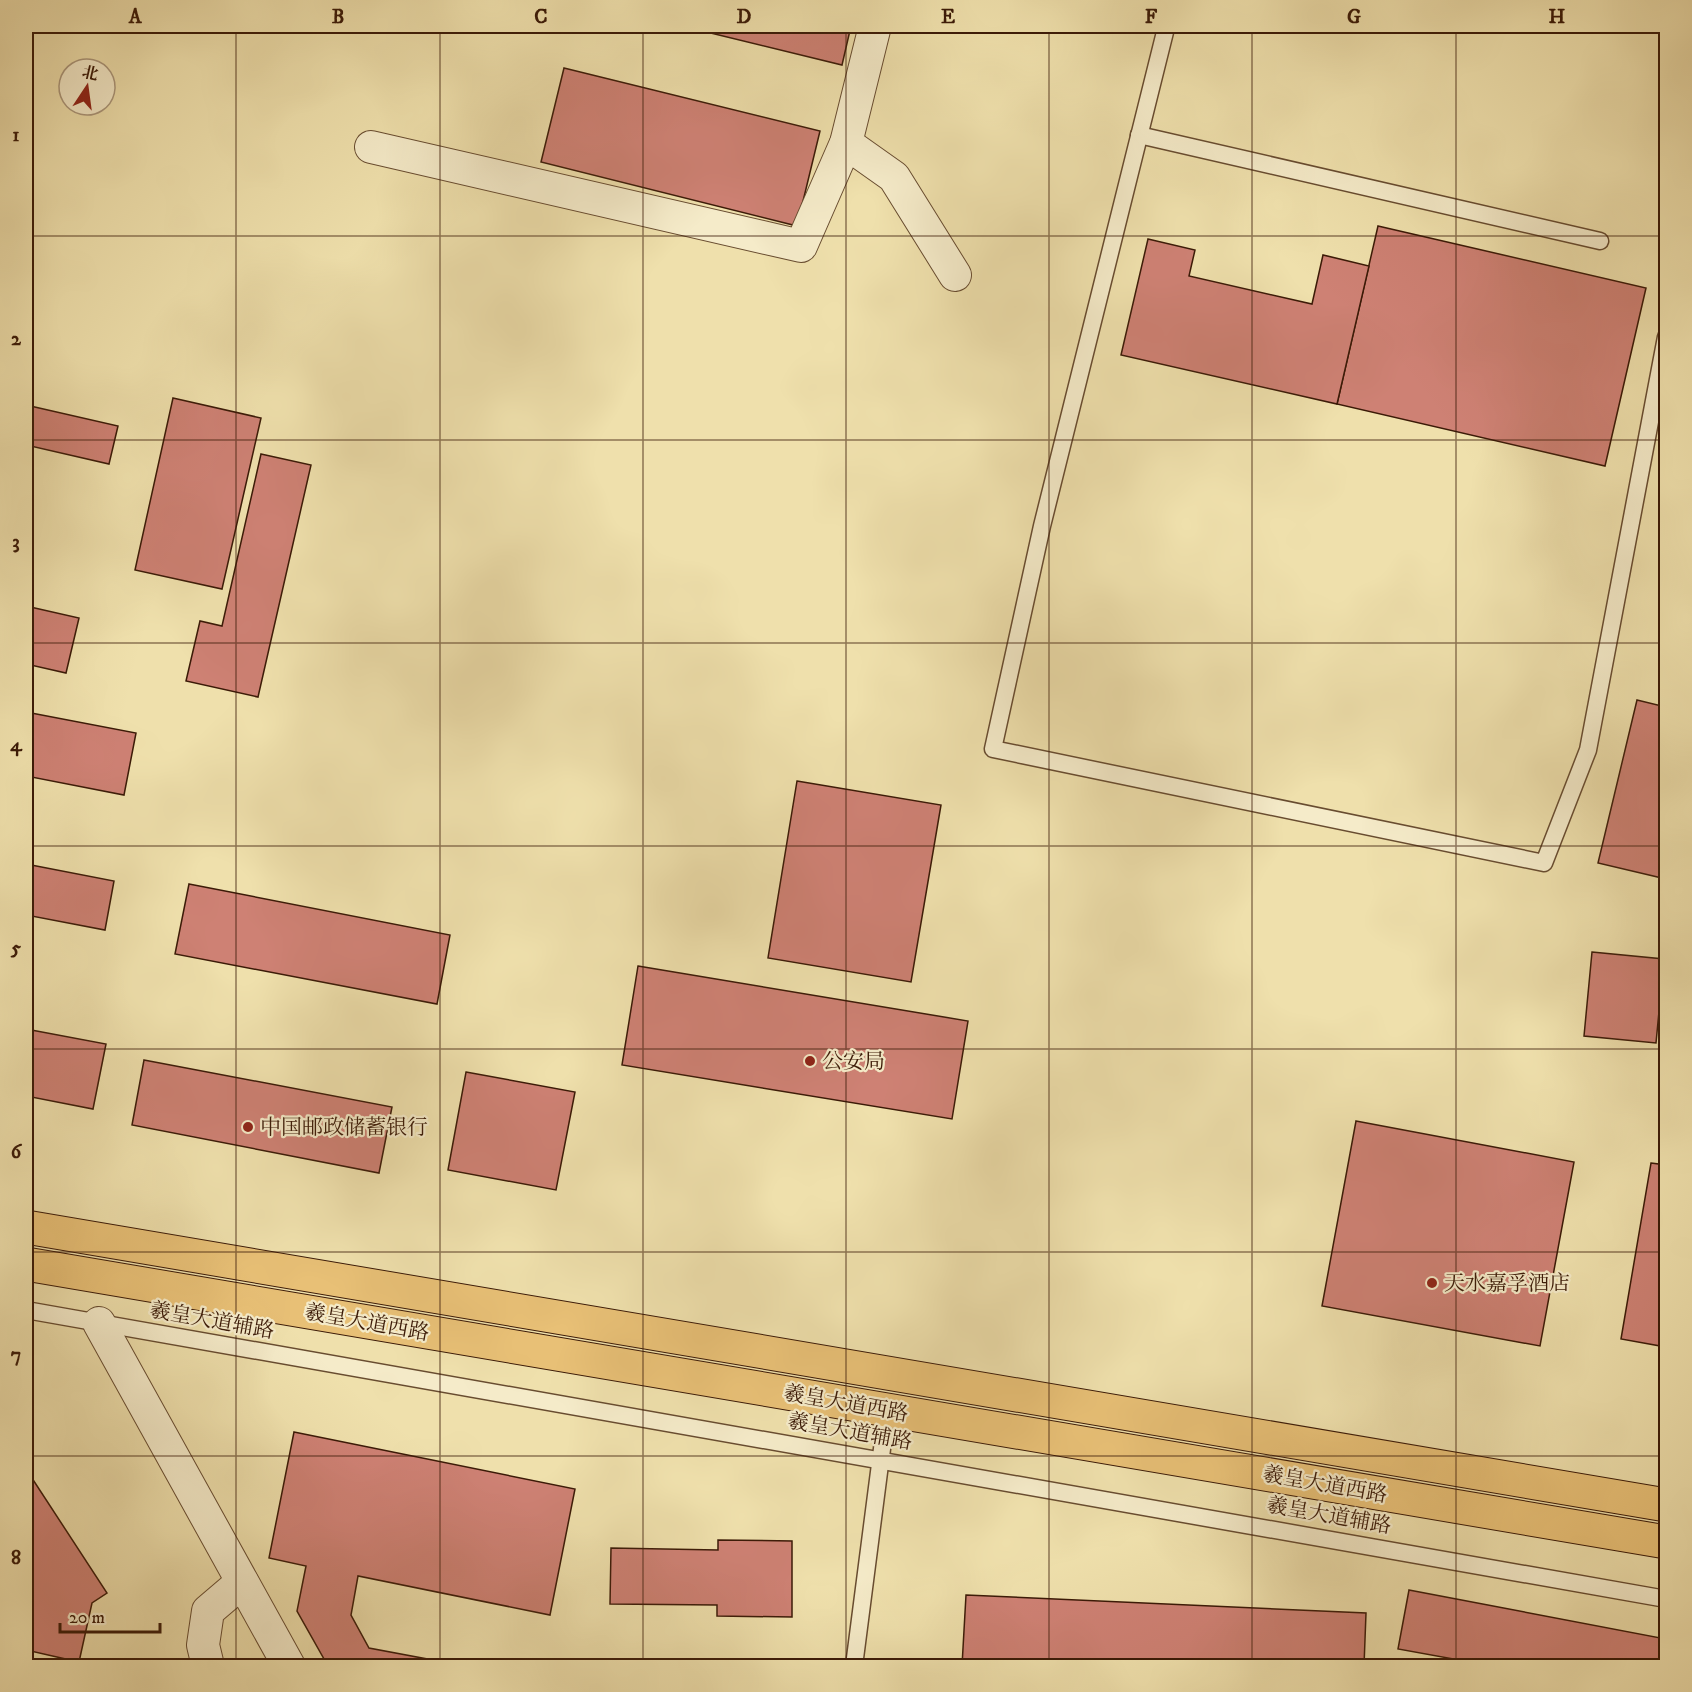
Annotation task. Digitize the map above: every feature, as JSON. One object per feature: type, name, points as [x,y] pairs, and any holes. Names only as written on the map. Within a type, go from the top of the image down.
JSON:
[{"type":"main road","name":"羲皇大道西路","points":[[26,1227],[1666,1504]]},
{"type":"main road","name":"羲皇大道西路","points":[[26,1264],[1666,1542]]},
{"type":"street","points":[[371,147],[801,246],[846,143],[875,26]]},
{"type":"street","points":[[846,143],[894,177],[955,275]]},
{"type":"street","points":[[99,1323],[289,1666]]},
{"type":"street","points":[[208,1666],[203,1646],[208,1611],[242,1582]]},
{"type":"lane","points":[[1165,32],[1042,526],[993,749],[1544,863],[1587,750],[1666,337]]},
{"type":"lane","points":[[1139,135],[1600,241]]},
{"type":"lane","name":"羲皇大道辅路","points":[[26,1310],[1666,1599]]},
{"type":"lane","points":[[854,1666],[887,1410]]},
{"type":"building","points":[[682,26],[851,26],[842,65]]},
{"type":"building","points":[[564,68],[820,131],[797,226],[541,162]]},
{"type":"building","points":[[1378,226],[1646,288],[1605,466],[1337,404]]},
{"type":"building","points":[[1148,239],[1195,250],[1189,276],[1312,304],[1323,255],[1369,266],[1337,404],[1121,355]]},
{"type":"building","points":[[173,398],[261,418],[222,589],[135,570]]},
{"type":"building","points":[[26,405],[118,426],[109,464],[26,445]]},
{"type":"building","points":[[261,454],[311,465],[258,697],[186,681],[200,621],[222,626]]},
{"type":"building","points":[[26,606],[79,618],[66,673],[26,664]]},
{"type":"building","points":[[1637,700],[1666,707],[1666,879],[1598,863]]},
{"type":"building","points":[[26,712],[136,733],[124,795],[26,776]]},
{"type":"building","points":[[797,781],[941,805],[911,982],[768,958]]},
{"type":"building","points":[[26,864],[114,881],[105,930],[26,915]]},
{"type":"building","points":[[189,884],[450,935],[437,1004],[175,954]]},
{"type":"building","points":[[1592,952],[1664,959],[1656,1043],[1584,1036]]},
{"type":"building","points":[[638,966],[968,1021],[952,1119],[622,1065]]},
{"type":"building","points":[[26,1029],[106,1044],[93,1109],[26,1096]]},
{"type":"building","points":[[144,1060],[392,1107],[379,1173],[132,1125]]},
{"type":"building","points":[[466,1072],[575,1092],[556,1190],[448,1170]]},
{"type":"building","points":[[1356,1121],[1574,1162],[1540,1346],[1322,1306]]},
{"type":"building","points":[[1651,1163],[1666,1165],[1666,1347],[1621,1339]]},
{"type":"building","points":[[294,1432],[575,1489],[550,1615],[358,1576],[351,1615],[369,1648],[465,1666],[328,1666],[297,1611],[306,1566],[269,1558]]},
{"type":"building","points":[[26,1469],[107,1593],[92,1603],[79,1662],[26,1650]]},
{"type":"building","points":[[718,1540],[792,1541],[792,1617],[717,1616],[717,1605],[610,1604],[611,1548],[718,1550]]},
{"type":"building","points":[[1409,1590],[1666,1639],[1666,1666],[1492,1666],[1398,1649]]},
{"type":"building","points":[[966,1595],[1366,1613],[1364,1666],[962,1666]]},
{"type":"place","name":"公安局","points":[[810,1061]]},
{"type":"place","name":"中国邮政储蓄银行","points":[[248,1127]]},
{"type":"place","name":"天水嘉孚酒店","points":[[1432,1283]]}]
